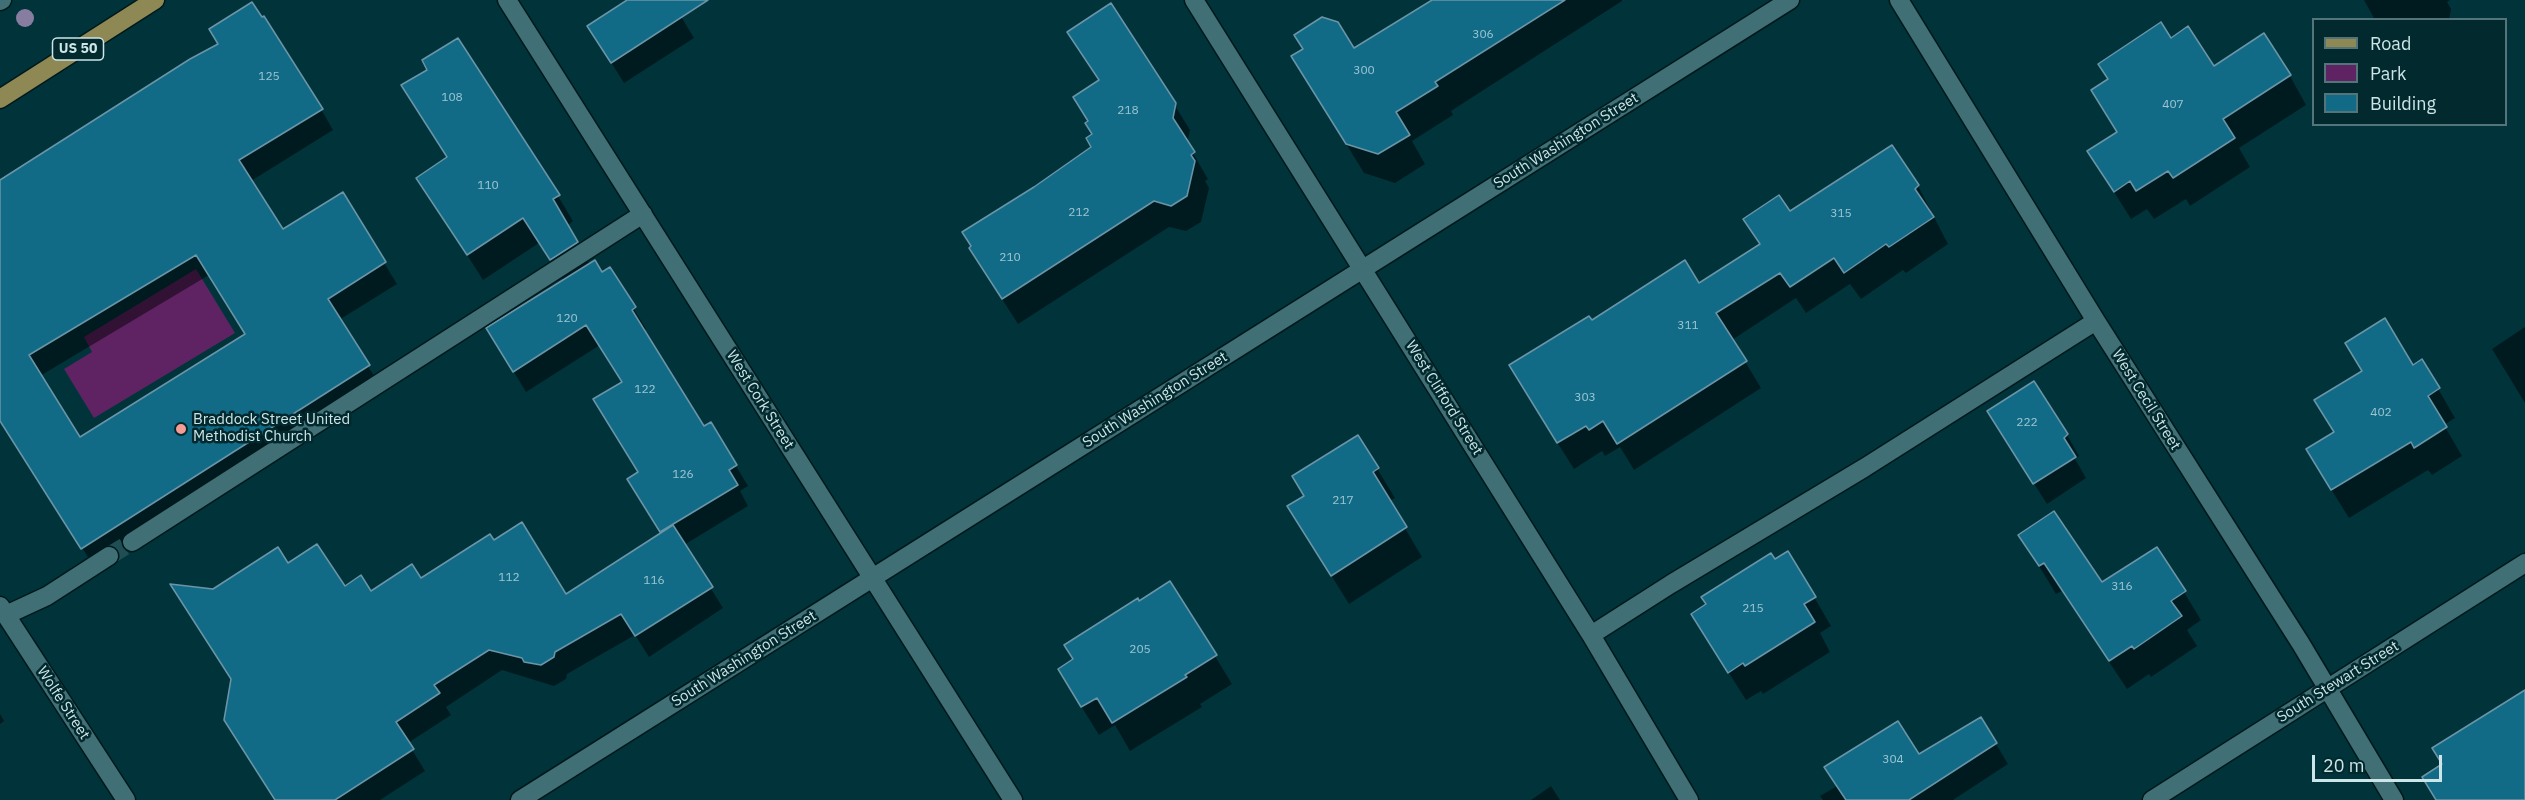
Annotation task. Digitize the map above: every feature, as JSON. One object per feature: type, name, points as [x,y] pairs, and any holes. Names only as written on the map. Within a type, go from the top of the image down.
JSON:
[{"type":"main road","name":"US 50","points":[[0,99],[156,0]]},
{"type":"street","name":"West Cork Street","points":[[507,0],[1013,800]]},
{"type":"street","name":"West Clifford Street","points":[[1194,0],[1591,635],[1689,800]]},
{"type":"street","name":"South Washington Street","points":[[520,800],[1790,0]]},
{"type":"street","name":"West Cecil Street","points":[[1899,0],[2096,321],[2328,688],[2394,800]]},
{"type":"street","points":[[132,542],[643,214]]},
{"type":"street","points":[[1591,635],[1864,468],[2096,321]]},
{"type":"street","points":[[3,611],[47,596],[109,556]]},
{"type":"street","name":"South Stewart Street","points":[[2152,800],[2525,563]]},
{"type":"street","name":"Wolfe Street","points":[[3,611],[126,800]]},
{"type":"green space","points":[[196,269],[235,333],[94,418],[64,369],[92,352],[84,337]]},
{"type":"building","points":[[627,0],[708,0],[611,63],[587,26]]},
{"type":"building","points":[[1432,0],[1565,0],[1435,82],[1438,86],[1396,112],[1410,135],[1378,154],[1346,144],[1291,56],[1303,49],[1294,35],[1322,17],[1338,22],[1354,48]]},
{"type":"building","name":"Braddock Street United Methodist Church","points":[[252,2],[262,17],[264,16],[323,109],[239,160],[283,229],[343,192],[386,262],[328,299],[370,365],[81,549],[0,421],[0,180],[190,59],[218,44],[209,29]],"holes":[[[196,255],[245,334],[80,437],[29,355]]]},
{"type":"building","points":[[1111,3],[1176,103],[1173,118],[1195,152],[1191,155],[1195,161],[1187,196],[1171,206],[1154,201],[1002,299],[969,248],[971,246],[962,232],[1034,187],[1091,147],[1086,138],[1092,134],[1085,123],[1088,121],[1073,97],[1099,80],[1067,32]]},
{"type":"building","points":[[2161,22],[2171,38],[2188,26],[2214,66],[2264,33],[2291,75],[2223,119],[2235,138],[2173,178],[2168,171],[2136,191],[2130,181],[2114,192],[2087,151],[2117,132],[2091,90],[2108,79],[2098,64]]},
{"type":"building","points":[[458,38],[560,195],[553,199],[578,242],[550,260],[523,218],[467,255],[416,178],[447,157],[401,85],[427,70],[422,60]]},
{"type":"building","points":[[1892,145],[1919,185],[1915,189],[1934,217],[1889,247],[1886,244],[1844,273],[1834,258],[1790,287],[1780,273],[1716,313],[1747,361],[1617,444],[1603,421],[1589,430],[1586,426],[1557,443],[1509,365],[1589,316],[1592,320],[1685,260],[1699,283],[1760,244],[1743,219],[1779,195],[1790,211]]},
{"type":"building","points":[[595,260],[602,272],[610,267],[636,307],[632,310],[704,426],[711,422],[737,465],[729,470],[738,485],[660,532],[627,479],[638,472],[593,399],[622,382],[586,325],[513,372],[486,328]]},
{"type":"building","points":[[2385,318],[2413,365],[2422,359],[2440,388],[2428,396],[2447,427],[2414,448],[2411,442],[2331,490],[2306,449],[2334,432],[2314,400],[2362,371],[2345,343]]},
{"type":"building","points":[[2034,381],[2068,434],[2064,438],[2076,457],[2033,484],[1987,411]]},
{"type":"building","points":[[1358,435],[1379,468],[1373,472],[1407,527],[1331,576],[1287,506],[1304,496],[1292,476]]},
{"type":"building","points":[[2054,511],[2102,582],[2157,547],[2186,591],[2171,601],[2182,616],[2134,649],[2132,646],[2109,661],[2044,563],[2039,566],[2018,535]]},
{"type":"building","points":[[522,522],[566,594],[673,525],[713,587],[635,636],[621,614],[555,652],[554,657],[541,665],[524,662],[522,658],[489,650],[434,685],[440,693],[396,722],[414,749],[335,800],[275,800],[224,720],[231,679],[170,584],[213,589],[278,547],[288,563],[317,544],[345,586],[361,575],[371,591],[412,564],[421,578],[490,534],[494,540]]},
{"type":"building","points":[[1788,551],[1816,597],[1804,604],[1815,622],[1745,666],[1743,663],[1728,673],[1691,614],[1706,604],[1701,597],[1771,553],[1775,559]]},
{"type":"building","points":[[1170,581],[1217,655],[1185,675],[1187,677],[1112,723],[1097,698],[1081,707],[1058,669],[1073,659],[1064,645],[1138,598],[1139,601]]},
{"type":"building","points":[[2525,690],[2525,800],[2436,800],[2422,777],[2442,764],[2432,748]]},
{"type":"building","points":[[1981,717],[1997,743],[1909,800],[1846,800],[1824,767],[1898,721],[1919,754]]},
{"type":"tunnel","points":[[109,556],[132,542]]},
{"type":"place","name":"Braddock Street United Methodist Church","points":[[181,429]]}]
